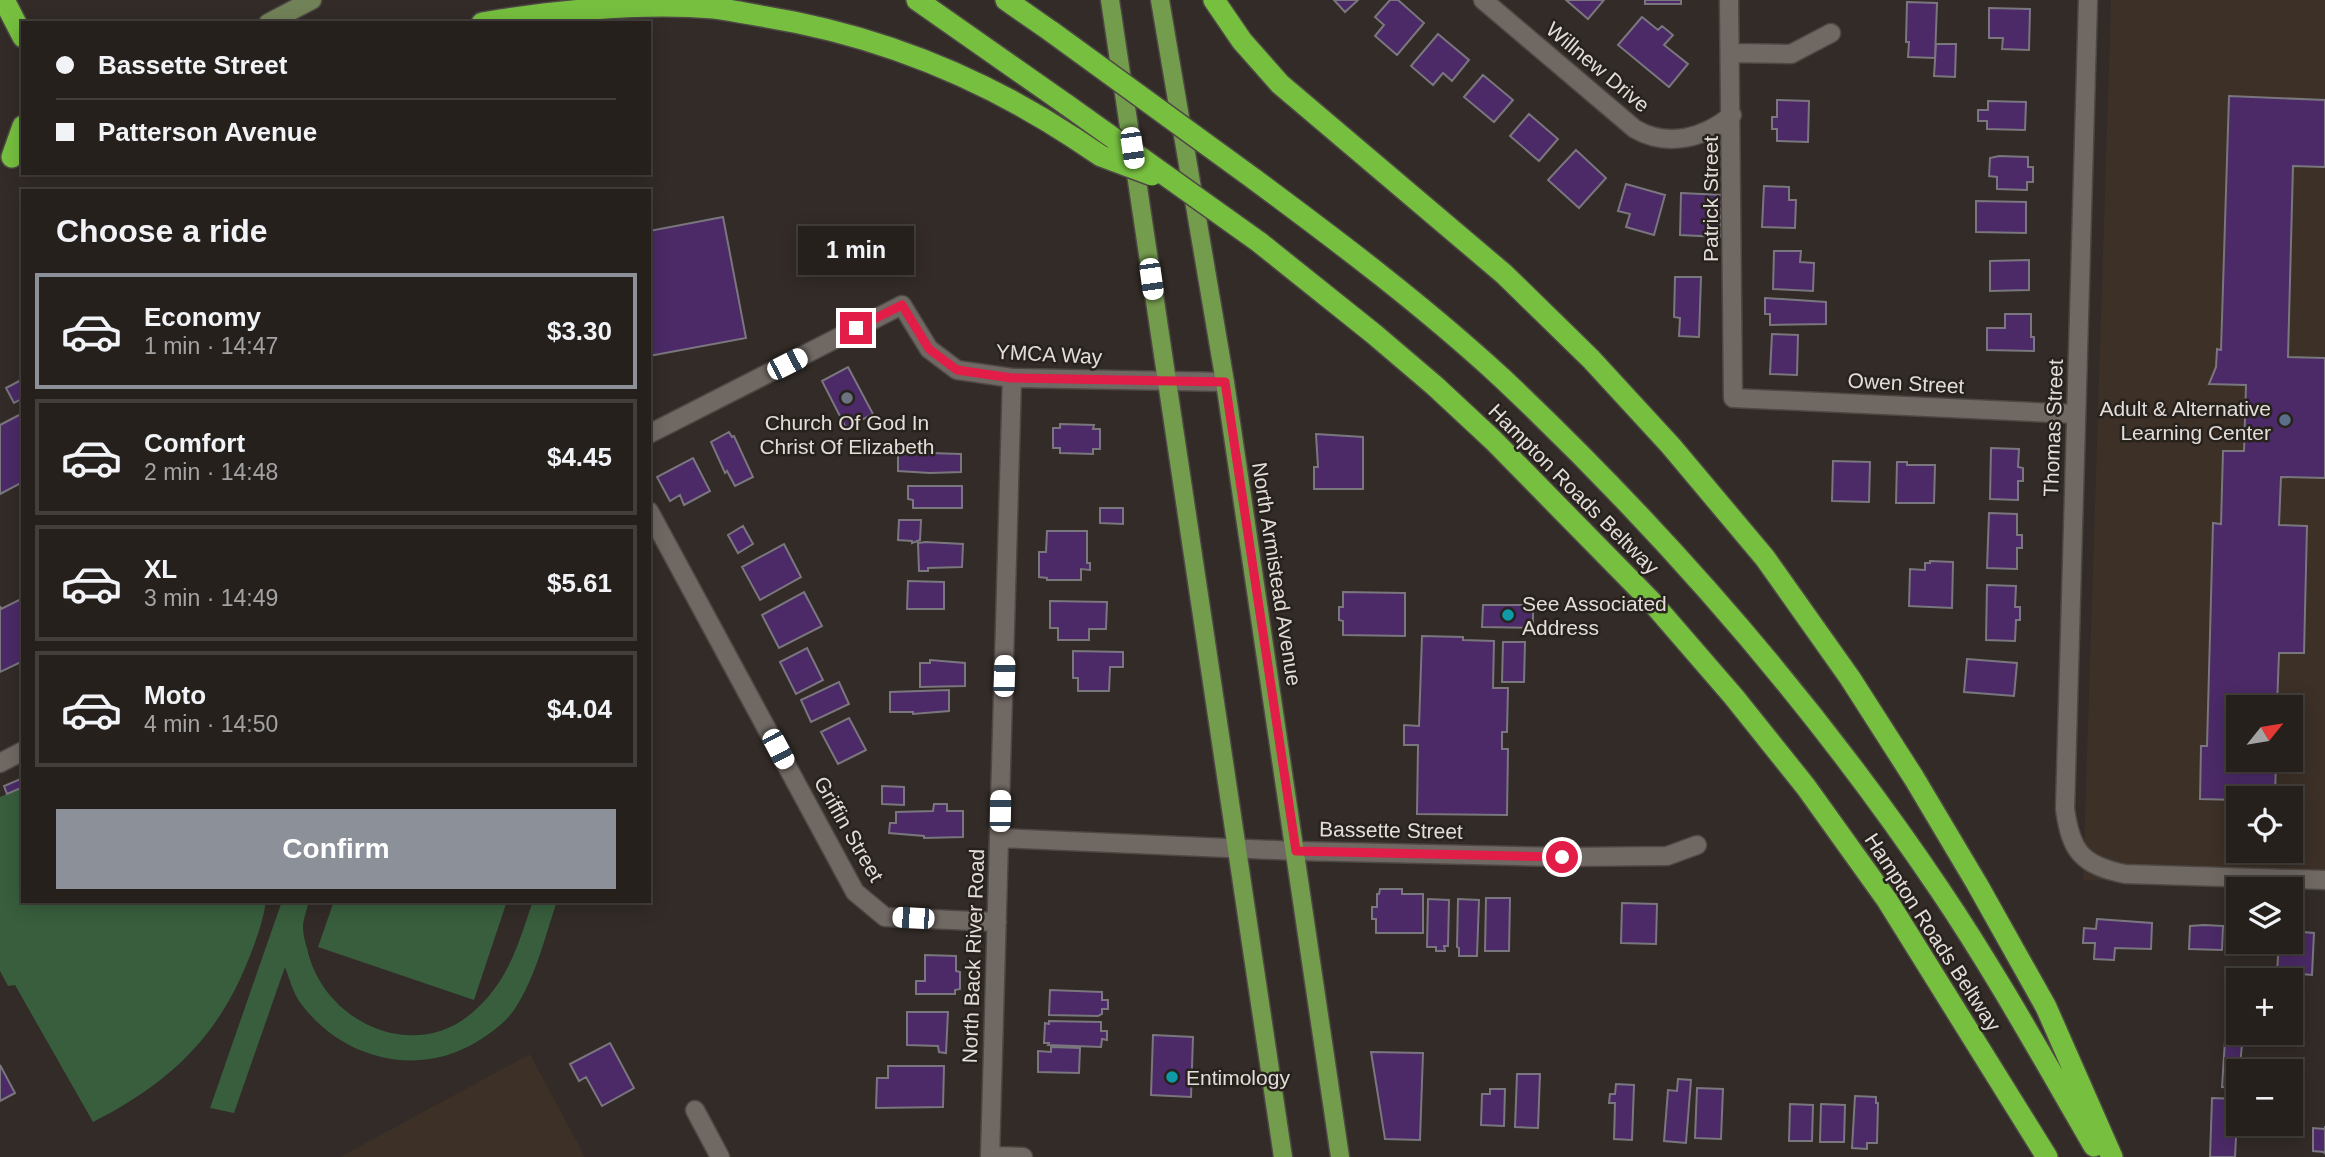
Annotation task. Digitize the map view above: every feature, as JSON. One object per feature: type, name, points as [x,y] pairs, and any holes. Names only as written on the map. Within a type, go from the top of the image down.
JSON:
[{"type":"highway","points":[[4,0],[21,33]]},
{"type":"highway","name":"Hampton Roads Beltway","points":[[916,0],[1259,242],[1374,334],[1493,440],[1667,620],[1734,697],[1806,787],[1887,900],[2043,1152]]},
{"type":"highway","name":"Hampton Roads Beltway","points":[[1006,0],[1362,259],[1501,377],[1685,563],[1768,659],[1863,782],[1940,890],[1997,978],[2101,1157]]},
{"type":"highway","points":[[1214,0],[1242,41],[1280,84],[1504,274],[1591,359],[1671,446],[1765,558],[1857,689],[1977,884],[2046,1007],[2112,1157]]},
{"type":"highway","points":[[498,21],[610,7],[714,8],[808,24],[900,50],[947,68],[998,92],[1101,156],[1177,184]]},
{"type":"highway","points":[[14,156],[21,133]]},
{"type":"main road","points":[[272,21],[312,0]]},
{"type":"main road","points":[[1110,0],[1283,1157]]},
{"type":"main road","name":"North Armistead Avenue","points":[[1160,0],[1225,382],[1340,1157]]},
{"type":"street","name":"Willnew Drive","points":[[1483,0],[1644,135],[1668,140],[1682,138],[1710,130],[1732,114]]},
{"type":"street","name":"Patrick Street","points":[[1729,0],[1733,398]]},
{"type":"street","name":"Thomas Street","points":[[2088,0],[2065,809],[2068,834],[2079,855],[2099,869],[2124,874],[2325,880]]},
{"type":"street","points":[[1731,53],[1791,54],[1831,33]]},
{"type":"street","name":"YMCA Way","points":[[651,433],[902,305],[929,349],[957,370],[1012,378],[1225,382]]},
{"type":"street","name":"North Back River Road","points":[[990,1156],[1012,378]]},
{"type":"street","name":"Owen Street","points":[[1733,398],[2076,414]]},
{"type":"street","name":"Griffin Street","points":[[651,515],[855,891],[885,917],[997,922]]},
{"type":"street","points":[[0,763],[21,752]]},
{"type":"street","name":"Bassette Street","points":[[999,838],[1296,851],[1549,857],[1667,856],[1697,845]]},
{"type":"street","points":[[695,1110],[720,1157]]},
{"type":"street","points":[[990,1156],[1023,1157]]},
{"type":"shaded area","points":[[2111,0],[2325,0],[2325,887],[2303,886],[2303,877],[2226,877],[2226,884],[2083,880]]},
{"type":"shaded area","points":[[530,1054],[585,1157],[340,1157]]},
{"type":"green space","points":[[21,788],[21,903],[266,903],[247,963],[220,1015],[204,1037],[166,1076],[93,1122],[15,985],[8,986],[0,971],[0,797]]},
{"type":"green space","points":[[281,903],[308,903],[303,932],[316,974],[331,996],[350,1014],[373,1027],[398,1034],[424,1035],[449,1027],[473,1012],[504,975],[532,903],[556,903],[534,971],[510,1015],[478,1041],[432,1059],[384,1058],[339,1039],[319,1024],[302,1005],[285,967],[234,1113],[210,1108]]},
{"type":"green space","points":[[333,903],[506,903],[474,1000],[318,947]]},
{"type":"building","points":[[1334,0],[1358,0],[1345,12]]},
{"type":"building","points":[[1390,0],[1398,0],[1424,23],[1397,55],[1375,36],[1384,25],[1375,17]]},
{"type":"building","points":[[1566,0],[1604,0],[1588,19]]},
{"type":"building","points":[[1645,0],[1681,0],[1681,4],[1645,4]]},
{"type":"building","points":[[1907,2],[1937,3],[1935,58],[1908,57]]},
{"type":"building","points":[[1989,8],[2030,9],[2029,50],[2002,49],[2003,38],[1989,38]]},
{"type":"building","points":[[1642,17],[1658,30],[1662,26],[1673,35],[1664,45],[1688,64],[1669,87],[1618,45]]},
{"type":"building","points":[[1438,34],[1469,60],[1452,81],[1443,73],[1433,85],[1411,66]]},
{"type":"building","points":[[1936,44],[1956,44],[1955,77],[1934,76]]},
{"type":"building","points":[[1483,75],[1513,100],[1494,122],[1464,97]]},
{"type":"building","name":"Adult & Alternative Learning Center","points":[[2229,96],[2325,100],[2325,167],[2293,166],[2288,357],[2325,358],[2325,478],[2281,477],[2279,525],[2307,526],[2304,653],[2279,653],[2277,695],[2226,695],[2226,772],[2276,772],[2275,786],[2226,786],[2226,800],[2200,799],[2201,746],[2207,746],[2213,523],[2221,524],[2223,451],[2244,451],[2246,385],[2209,384],[2216,367],[2217,349],[2221,350]]},
{"type":"building","points":[[1777,100],[1809,101],[1808,142],[1777,141],[1777,129],[1772,129],[1772,117],[1777,117]]},
{"type":"building","points":[[1988,101],[2026,102],[2025,130],[1987,129],[1987,121],[1978,121],[1978,110],[1988,110]]},
{"type":"building","points":[[1529,114],[1558,139],[1539,161],[1510,136]]},
{"type":"building","points":[[1576,150],[1606,178],[1579,208],[1548,180]]},
{"type":"building","points":[[2028,157],[2028,167],[2033,167],[2033,182],[2027,182],[2027,190],[1997,189],[1997,177],[1989,176],[1990,158]]},
{"type":"building","points":[[1626,184],[1665,195],[1654,235],[1626,227],[1630,214],[1618,211]]},
{"type":"building","points":[[1764,186],[1789,187],[1789,200],[1796,200],[1795,228],[1762,227]]},
{"type":"building","points":[[1681,193],[1722,195],[1720,237],[1680,235]]},
{"type":"building","points":[[1976,201],[2026,202],[2026,233],[1976,232]]},
{"type":"building","points":[[723,217],[746,338],[651,356],[651,231]]},
{"type":"building","points":[[1774,251],[1801,251],[1800,262],[1814,263],[1813,291],[1773,289]]},
{"type":"building","points":[[2029,260],[2029,290],[1990,291],[1990,261]]},
{"type":"building","points":[[1675,277],[1701,277],[1699,337],[1679,336],[1680,318],[1674,317]]},
{"type":"building","points":[[1765,298],[1826,302],[1826,324],[1770,325],[1770,314],[1765,314]]},
{"type":"building","points":[[2005,314],[2031,314],[2034,351],[1987,350],[1987,328],[2005,328]]},
{"type":"building","points":[[1772,334],[1798,335],[1797,375],[1770,374]]},
{"type":"building","name":"Church Of God In Christ Of Elizabeth","points":[[848,367],[873,414],[846,428],[822,381]]},
{"type":"building","points":[[21,380],[21,399],[14,403],[6,388]]},
{"type":"building","points":[[21,414],[21,483],[0,494],[0,425]]},
{"type":"building","points":[[1060,424],[1094,425],[1093,429],[1100,429],[1100,449],[1093,449],[1093,454],[1060,453],[1060,448],[1053,448],[1053,428],[1060,428]]},
{"type":"building","points":[[729,432],[734,436],[753,477],[735,486],[727,471],[725,473],[711,442]]},
{"type":"building","points":[[1316,434],[1363,437],[1363,489],[1314,489],[1314,467],[1318,467]]},
{"type":"building","points":[[1991,448],[2019,449],[2018,467],[2023,468],[2023,481],[2018,481],[2018,500],[1990,499]]},
{"type":"building","points":[[898,452],[961,454],[961,472],[898,471]]},
{"type":"building","points":[[693,458],[710,491],[684,505],[680,495],[670,501],[657,477]]},
{"type":"building","points":[[1833,461],[1870,462],[1869,502],[1832,501]]},
{"type":"building","points":[[1897,462],[1907,462],[1907,465],[1935,465],[1934,503],[1896,503]]},
{"type":"building","points":[[908,486],[962,486],[962,508],[913,508],[913,500],[908,499]]},
{"type":"building","points":[[1100,508],[1123,508],[1123,524],[1100,523]]},
{"type":"building","points":[[1989,513],[2017,514],[2017,535],[2022,535],[2022,548],[2017,548],[2017,569],[1987,568]]},
{"type":"building","points":[[899,520],[921,520],[920,540],[912,543],[898,540]]},
{"type":"building","points":[[743,526],[753,544],[738,553],[728,535]]},
{"type":"building","points":[[1047,531],[1087,531],[1087,563],[1090,563],[1090,570],[1081,569],[1081,580],[1047,580],[1039,577],[1039,552],[1046,552]]},
{"type":"building","points":[[918,543],[963,544],[962,567],[928,568],[928,571],[919,571]]},
{"type":"building","points":[[784,544],[801,577],[760,600],[742,567]]},
{"type":"building","points":[[1953,562],[1952,608],[1909,606],[1910,569],[1925,570],[1925,563]]},
{"type":"building","points":[[908,581],[944,582],[944,609],[907,609]]},
{"type":"building","points":[[1987,585],[2016,586],[2015,607],[2020,607],[2020,620],[2016,620],[2015,641],[1986,640]]},
{"type":"building","points":[[804,592],[822,626],[779,648],[762,615]]},
{"type":"building","points":[[1343,592],[1405,593],[1405,636],[1343,635],[1339,607],[1343,607]]},
{"type":"building","points":[[21,599],[21,662],[0,672],[0,606],[1,609]]},
{"type":"building","points":[[1050,601],[1107,602],[1106,629],[1089,629],[1089,640],[1058,640],[1058,628],[1050,628]]},
{"type":"building","name":"See Associated Address","points":[[1483,605],[1533,605],[1533,628],[1482,627]]},
{"type":"building","points":[[1422,636],[1494,641],[1493,688],[1508,688],[1507,732],[1502,732],[1502,749],[1508,749],[1507,815],[1417,814],[1418,745],[1404,745],[1404,725],[1419,726]]},
{"type":"building","points":[[1503,642],[1525,642],[1524,682],[1502,682]]},
{"type":"building","points":[[807,648],[823,680],[796,694],[780,662]]},
{"type":"building","points":[[1073,651],[1123,652],[1123,667],[1110,667],[1109,691],[1078,691],[1078,678],[1073,678]]},
{"type":"building","points":[[1967,659],[2017,663],[2014,696],[1964,692]]},
{"type":"building","points":[[930,660],[965,663],[965,686],[920,687],[920,663],[930,663]]},
{"type":"building","points":[[839,682],[849,704],[811,722],[801,700]]},
{"type":"building","points":[[949,690],[949,711],[913,714],[890,712],[890,692]]},
{"type":"building","points":[[849,718],[866,750],[838,764],[821,732]]},
{"type":"building","points":[[21,779],[21,788],[7,794],[4,786]]},
{"type":"building","points":[[882,786],[904,787],[904,805],[882,804]]},
{"type":"building","points":[[934,804],[947,804],[947,811],[963,811],[963,837],[924,838],[889,833],[890,823],[896,823],[896,812],[933,811]]},
{"type":"building","points":[[1380,889],[1402,889],[1402,894],[1423,894],[1423,933],[1376,933],[1376,919],[1372,919],[1372,907],[1377,907],[1377,894]]},
{"type":"building","points":[[1486,898],[1510,898],[1509,951],[1485,951]]},
{"type":"building","points":[[1428,899],[1449,900],[1448,946],[1444,946],[1445,951],[1427,947]]},
{"type":"building","points":[[1458,899],[1479,900],[1477,956],[1459,956]]},
{"type":"building","points":[[1622,903],[1657,904],[1656,944],[1621,943]]},
{"type":"building","points":[[2097,919],[2152,923],[2151,949],[2115,948],[2114,960],[2094,959],[2095,943],[2083,943],[2084,928],[2096,929]]},
{"type":"building","points":[[2190,926],[2223,926],[2222,950],[2189,949]]},
{"type":"building","points":[[2303,932],[2314,933],[2312,975],[2303,974],[2303,968],[2277,968],[2278,954],[2303,954]]},
{"type":"building","points":[[925,955],[956,956],[960,989],[955,990],[955,994],[916,994],[916,981],[925,981]]},
{"type":"building","points":[[1050,990],[1102,992],[1102,1000],[1108,1000],[1108,1009],[1102,1009],[1102,1014],[1098,1016],[1049,1015]]},
{"type":"building","points":[[907,1012],[948,1012],[946,1053],[939,1052],[938,1046],[907,1045]]},
{"type":"building","points":[[1049,1021],[1101,1022],[1101,1031],[1107,1031],[1107,1040],[1102,1039],[1101,1047],[1048,1045],[1049,1043],[1044,1043],[1045,1023],[1049,1024]]},
{"type":"building","points":[[2226,1025],[2226,1045],[2242,1045],[2241,1059],[2226,1059],[2226,1087],[2222,1087]]},
{"type":"building","name":"Entimology","points":[[1153,1035],[1193,1037],[1191,1097],[1151,1095]]},
{"type":"building","points":[[610,1043],[634,1088],[602,1106],[586,1077],[579,1081],[570,1064]]},
{"type":"building","points":[[1051,1047],[1080,1048],[1079,1073],[1038,1072],[1038,1051],[1051,1052]]},
{"type":"building","points":[[1371,1052],[1423,1053],[1420,1140],[1385,1139]]},
{"type":"building","points":[[0,1065],[15,1093],[0,1101]]},
{"type":"building","points":[[888,1066],[944,1066],[943,1107],[876,1108],[877,1078],[888,1078]]},
{"type":"building","points":[[1517,1074],[1540,1074],[1538,1128],[1515,1127]]},
{"type":"building","points":[[1678,1079],[1691,1080],[1686,1143],[1664,1141],[1668,1090],[1677,1091]]},
{"type":"building","points":[[1616,1084],[1634,1085],[1632,1140],[1614,1139],[1615,1103],[1609,1103],[1610,1094],[1615,1094]]},
{"type":"building","points":[[1697,1088],[1723,1089],[1721,1139],[1695,1138]]},
{"type":"building","points":[[1490,1089],[1505,1089],[1504,1126],[1481,1125],[1482,1094],[1490,1094]]},
{"type":"building","points":[[1855,1096],[1876,1097],[1878,1103],[1877,1143],[1867,1143],[1867,1149],[1852,1148]]},
{"type":"building","points":[[2212,1098],[2226,1099],[2226,1136],[2236,1136],[2235,1157],[2210,1157]]},
{"type":"building","points":[[1790,1104],[1813,1105],[1812,1141],[1789,1141]]},
{"type":"building","points":[[1821,1104],[1845,1105],[1844,1142],[1820,1142]]},
{"type":"building","points":[[2313,1128],[2325,1129],[2325,1154],[2313,1151]]},
{"type":"place","name":"Church Of God In Christ Of Elizabeth","points":[[847,398]]},
{"type":"place","name":"Adult & Alternative Learning Center","points":[[2285,420]]},
{"type":"place","name":"See Associated Address","points":[[1508,615]]},
{"type":"place","name":"Entimology","points":[[1172,1077]]},
{"type":"route","points":[[856,328],[902,305],[929,349],[957,370],[1012,378],[1225,382],[1296,851],[1562,857]]}]
